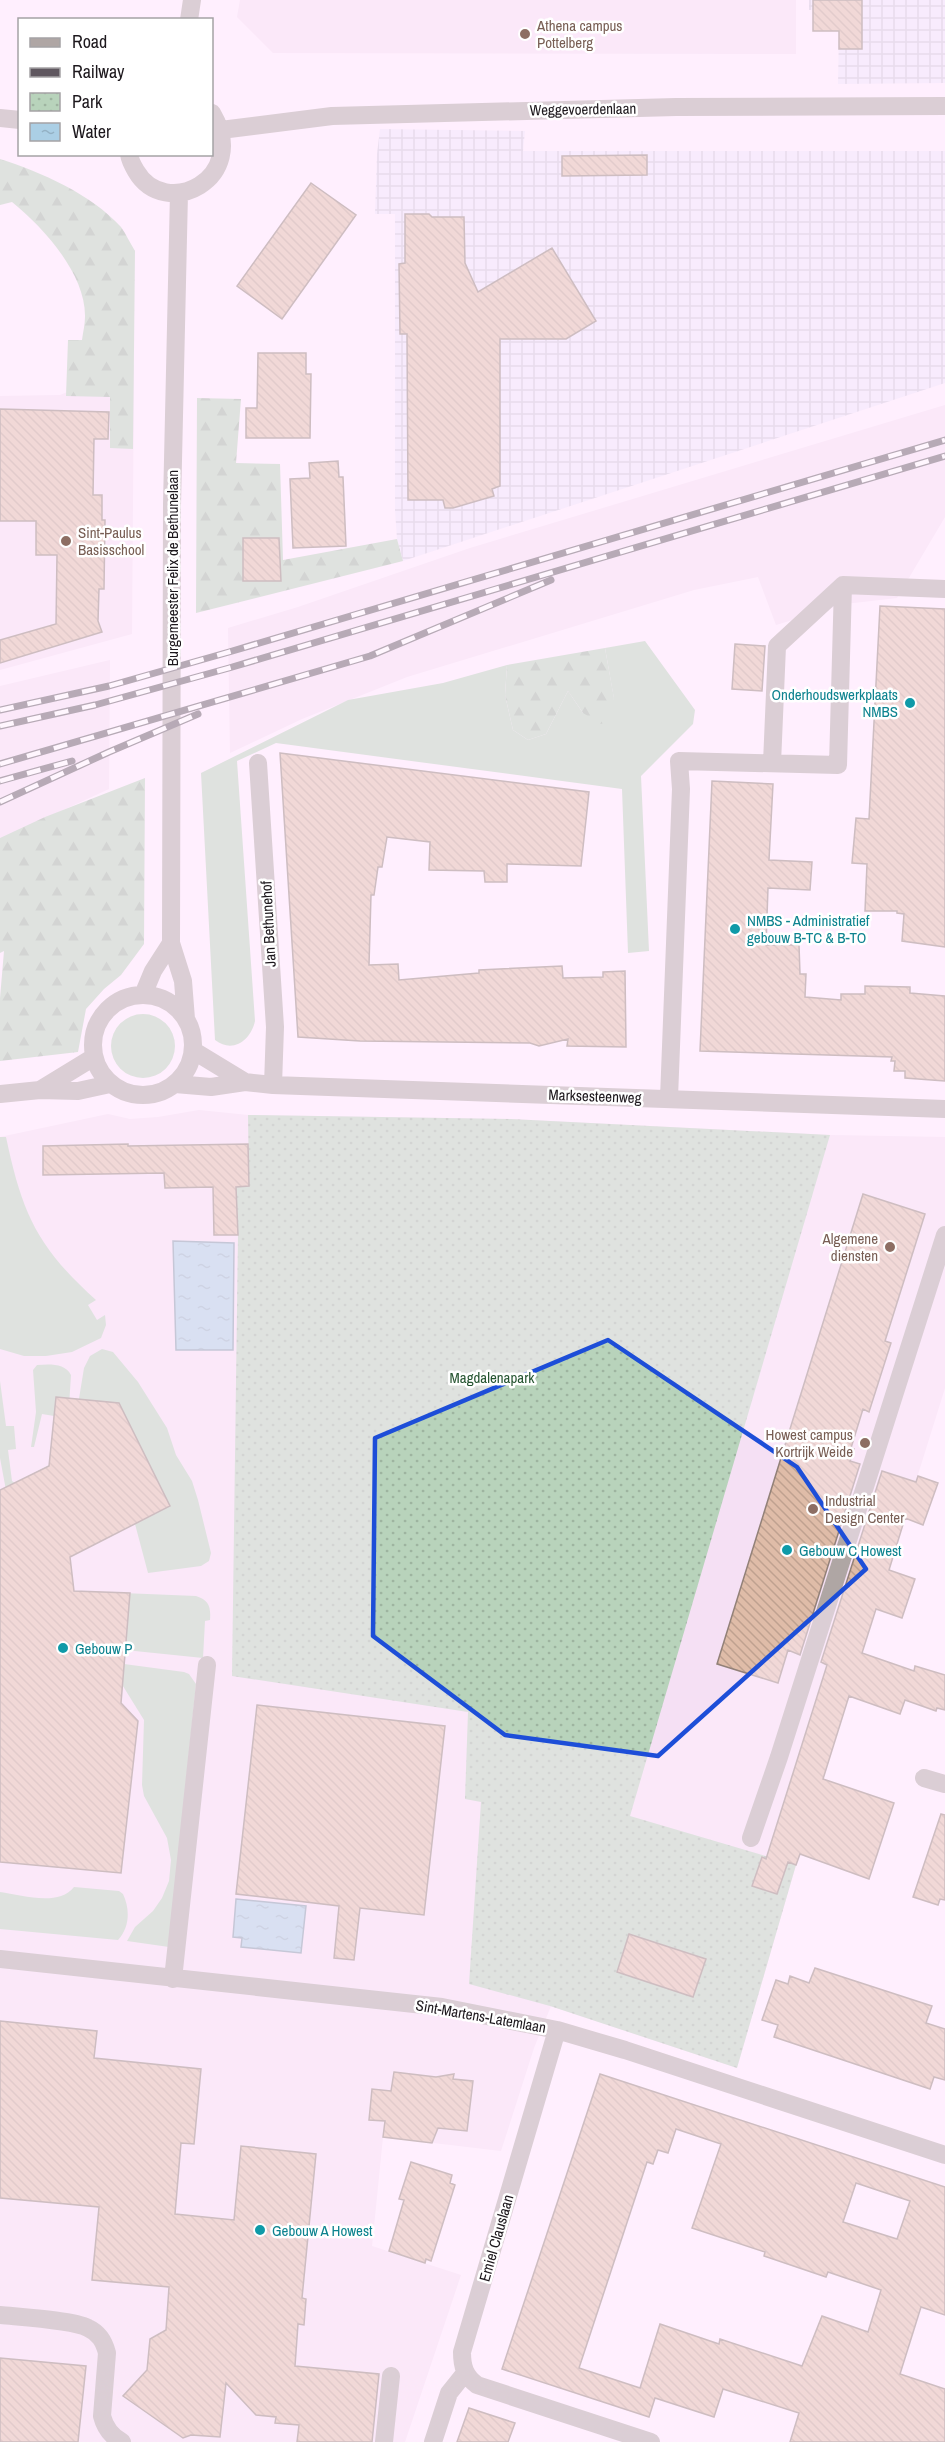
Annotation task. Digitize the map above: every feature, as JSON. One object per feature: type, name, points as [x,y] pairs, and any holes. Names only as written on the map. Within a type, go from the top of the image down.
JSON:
[{"type":"street","points":[[189,18],[192,0]]},
{"type":"street","name":"Weggevoerdenlaan","points":[[221,130],[332,116],[676,107],[945,106]]},
{"type":"street","points":[[130,156],[140,178],[157,190],[179,193],[199,187],[215,172],[223,152],[221,130],[213,115]]},
{"type":"street","points":[[0,118],[18,120]]},
{"type":"street","name":"Burgemeester Felix de Bethunelaan","points":[[179,193],[172,505],[171,943],[183,981],[186,1019]]},
{"type":"street","points":[[669,1098],[681,789],[680,761],[838,765],[843,585]]},
{"type":"street","points":[[772,763],[777,646],[843,585],[945,589]]},
{"type":"street","name":"Jan Bethunehof","points":[[258,763],[274,1026],[273,1085]]},
{"type":"street","points":[[143,994],[153,971],[171,943]]},
{"type":"street","points":[[143,994],[161,998],[176,1006],[186,1019],[193,1034],[194,1051],[190,1066],[175,1084],[154,1095],[139,1095],[124,1092],[110,1084],[100,1071],[94,1057],[93,1039],[98,1021],[117,1002],[143,994]]},
{"type":"street","name":"Marksesteenweg","points":[[194,1051],[245,1082]]},
{"type":"street","points":[[40,1090],[94,1057]]},
{"type":"street","name":"Marksesteenweg","points":[[175,1084],[211,1087],[245,1082],[273,1085],[945,1109]]},
{"type":"street","points":[[0,1094],[40,1090],[78,1091],[110,1084]]},
{"type":"street","points":[[751,1838],[779,1757],[945,1235]]},
{"type":"street","points":[[173,1979],[207,1665]]},
{"type":"street","points":[[924,1778],[945,1784]]},
{"type":"street","name":"Sint-Martens-Latemlaan","points":[[0,1959],[442,2007],[557,2030],[625,2050],[945,2155]]},
{"type":"street","name":"Emiel Clauslaan","points":[[465,2373],[462,2352],[557,2030]]},
{"type":"street","points":[[0,2315],[82,2325],[99,2335],[105,2343],[107,2353],[102,2416],[105,2425],[122,2442]]},
{"type":"street","points":[[433,2442],[449,2392],[465,2373],[477,2385],[651,2442]]},
{"type":"street","points":[[384,2442],[392,2376]]},
{"type":"highlighted area","points":[[608,1340],[797,1467],[866,1569],[658,1756],[505,1735],[373,1636],[375,1438]]},
{"type":"shaded area","name":"Athena campus Pottelberg","points":[[240,0],[796,0],[796,54],[273,53],[237,17]]},
{"type":"shaded area","points":[[809,0],[945,0],[945,83],[838,84],[839,31],[813,31],[813,10],[809,10]]},
{"type":"shaded area","points":[[380,129],[525,131],[523,151],[945,151],[945,383],[403,561],[397,539],[395,510],[395,214],[375,214]]},
{"type":"shaded area","name":"Sint-Paulus Basisschool","points":[[134,365],[132,634],[0,670],[0,396],[60,395]]},
{"type":"shaded area","points":[[945,405],[945,517],[897,598],[845,604],[776,625],[758,577],[694,590],[407,677],[302,719],[230,753],[228,628],[298,607],[470,548]]},
{"type":"shaded area","points":[[110,660],[109,789],[0,839],[0,686]]},
{"type":"shaded area","points":[[199,1110],[248,1115],[511,1119],[830,1135],[945,1137],[945,1388],[796,1865],[737,2068],[551,2006],[534,2048],[501,2151],[383,2137],[372,2246],[461,2275],[405,2442],[0,2442],[0,1137],[108,1114],[130,1119]]},
{"type":"green space","points":[[0,159],[32,170],[95,204],[121,227],[135,251],[133,449],[110,448],[110,397],[66,396],[68,340],[82,340],[85,320],[83,301],[71,268],[37,224],[12,202],[0,205]]},
{"type":"green space","points":[[197,398],[241,399],[236,463],[280,464],[283,560],[397,539],[403,561],[196,613]]},
{"type":"green space","points":[[645,641],[695,710],[693,724],[641,776],[649,951],[628,953],[622,789],[276,743],[237,761],[255,1021],[250,1034],[240,1043],[228,1046],[215,1040],[201,773],[348,700],[443,683],[507,665],[505,695],[513,730],[528,740],[546,734],[568,691],[583,713],[614,699],[605,648]]},
{"type":"green space","points":[[605,648],[614,698],[611,720],[601,724],[583,713],[568,691],[546,734],[528,740],[513,730],[505,695],[507,665]]},
{"type":"green space","points":[[145,778],[144,944],[121,975],[104,989],[86,1009],[78,1052],[0,1061],[0,998],[4,951],[0,953],[0,838],[45,817]]},
{"type":"green space","points":[[137,1014],[149,1014],[166,1023],[173,1034],[175,1046],[173,1058],[166,1069],[149,1078],[137,1078],[125,1073],[116,1064],[111,1052],[111,1040],[116,1028],[125,1019]]},
{"type":"green space","name":"Magdalenapark","points":[[248,1115],[511,1119],[830,1135],[630,1816],[796,1865],[737,2068],[550,2006],[469,1984],[481,1802],[465,1799],[468,1712],[232,1676],[238,1235],[236,1187],[249,1186]]},
{"type":"green space","points":[[0,1137],[6,1137],[19,1187],[35,1227],[59,1263],[96,1300],[88,1305],[97,1320],[105,1315],[106,1325],[101,1338],[72,1352],[46,1356],[24,1356],[0,1349]]},
{"type":"green space","points":[[102,1349],[113,1352],[138,1382],[167,1428],[176,1455],[192,1481],[211,1553],[209,1561],[201,1566],[148,1573],[135,1524],[70,1557],[74,1591],[196,1596],[206,1602],[210,1611],[210,1620],[205,1621],[203,1658],[125,1650],[109,1662],[184,1672],[189,1674],[196,1684],[169,1947],[127,1941],[135,1927],[153,1911],[162,1898],[169,1881],[171,1860],[167,1838],[144,1796],[142,1785],[144,1720],[51,1570],[84,1368],[90,1356]]},
{"type":"green space","points":[[37,1365],[61,1366],[71,1375],[66,1453],[8,1501],[0,1458],[0,1381],[6,1426],[14,1426],[16,1449],[8,1450],[12,1481],[15,1483],[49,1465],[54,1416],[42,1414],[34,1447],[31,1447],[36,1412],[33,1370]]},
{"type":"green space","points":[[74,1887],[119,1891],[123,1894],[128,1918],[125,1929],[118,1940],[0,1929],[0,1892],[49,1898],[59,1897]]},
{"type":"water","points":[[173,1241],[234,1243],[233,1350],[176,1350]]},
{"type":"water","points":[[236,1899],[306,1906],[301,1953],[241,1947],[242,1938],[233,1937]]},
{"type":"building","points":[[813,0],[862,0],[862,49],[839,49],[839,31],[813,31]]},
{"type":"building","points":[[647,155],[647,175],[562,176],[562,156]]},
{"type":"building","points":[[311,183],[356,215],[282,319],[237,286]]},
{"type":"building","points":[[405,214],[464,217],[465,263],[478,292],[552,248],[596,321],[566,339],[500,339],[500,486],[492,489],[494,496],[453,508],[445,508],[443,500],[408,500],[407,334],[400,334],[399,264],[405,263]]},
{"type":"building","points":[[258,353],[306,353],[306,374],[311,374],[310,438],[246,438],[246,408],[257,408]]},
{"type":"building","points":[[0,409],[109,412],[108,439],[94,439],[93,495],[102,495],[102,520],[105,520],[104,589],[99,589],[98,621],[102,632],[0,663],[0,640],[56,624],[57,555],[36,555],[36,521],[0,521]]},
{"type":"building","points":[[338,461],[339,477],[343,477],[346,546],[293,548],[290,479],[310,478],[309,463]]},
{"type":"building","points":[[243,538],[279,538],[281,581],[243,581]]},
{"type":"building","name":"Onderhoudswerkplaats NMBS","points":[[880,606],[945,609],[945,947],[902,941],[904,914],[897,913],[897,911],[865,911],[867,864],[852,863],[856,818],[869,819]]},
{"type":"building","points":[[735,644],[765,646],[762,691],[732,689]]},
{"type":"building","points":[[280,753],[589,792],[581,866],[507,864],[507,882],[485,882],[484,871],[429,870],[430,842],[387,837],[382,867],[378,867],[374,895],[371,895],[369,965],[398,964],[399,980],[479,973],[479,970],[562,966],[563,978],[603,977],[603,972],[625,971],[626,1047],[567,1046],[568,1039],[539,1046],[530,1043],[360,1041],[298,1037]]},
{"type":"building","points":[[712,781],[773,784],[769,860],[812,862],[810,890],[768,888],[766,945],[799,945],[800,974],[806,974],[805,997],[841,1000],[841,994],[865,994],[865,986],[910,987],[910,993],[945,996],[945,1081],[905,1078],[905,1071],[894,1071],[895,1061],[891,1061],[892,1057],[700,1051]]},
{"type":"building","points":[[128,1144],[128,1146],[248,1144],[249,1186],[236,1187],[238,1235],[214,1235],[213,1187],[165,1188],[164,1173],[43,1175],[43,1146]]},
{"type":"building","points":[[863,1194],[925,1214],[885,1341],[891,1343],[869,1412],[863,1409],[851,1448],[854,1449],[850,1461],[860,1464],[800,1655],[788,1650],[778,1683],[717,1664]]},
{"type":"building","name":"Gebouw P","points":[[56,1397],[119,1403],[170,1506],[70,1557],[74,1591],[130,1593],[121,1703],[138,1721],[121,1873],[0,1862],[0,1490],[49,1466]]},
{"type":"building","points":[[882,1471],[916,1482],[918,1476],[938,1483],[923,1525],[905,1518],[889,1570],[915,1579],[902,1618],[876,1609],[862,1653],[914,1671],[915,1666],[945,1675],[945,1710],[937,1708],[936,1711],[905,1700],[900,1714],[849,1696],[823,1779],[894,1803],[869,1879],[800,1854],[796,1865],[788,1862],[777,1894],[752,1886],[762,1857],[766,1859],[827,1665],[821,1662]]},
{"type":"building","points":[[257,1705],[445,1726],[424,1915],[360,1908],[354,1960],[334,1958],[339,1906],[236,1894]]},
{"type":"building","points":[[941,1814],[945,1815],[945,1900],[940,1899],[938,1905],[913,1897]]},
{"type":"building","points":[[629,1934],[706,1959],[693,1997],[617,1972]]},
{"type":"building","points":[[815,1968],[932,2006],[926,2023],[945,2029],[945,2080],[934,2077],[930,2089],[774,2037],[778,2025],[762,2020],[776,1980],[788,1984],[790,1976],[809,1983]]},
{"type":"building","name":"Gebouw A Howest","points":[[0,2021],[97,2031],[94,2058],[201,2069],[194,2144],[181,2143],[175,2214],[234,2220],[241,2146],[316,2154],[302,2298],[306,2299],[304,2325],[298,2324],[295,2366],[379,2374],[372,2442],[297,2442],[299,2425],[275,2423],[276,2417],[256,2415],[226,2383],[220,2437],[191,2435],[183,2438],[123,2396],[147,2370],[150,2339],[166,2330],[169,2287],[92,2280],[99,2207],[0,2198]]},
{"type":"building","points":[[394,2072],[436,2077],[454,2074],[453,2079],[473,2081],[467,2131],[438,2128],[432,2143],[383,2137],[385,2121],[369,2120],[372,2089],[391,2091]]},
{"type":"building","points":[[600,2074],[945,2187],[945,2315],[921,2307],[900,2374],[945,2389],[945,2442],[790,2442],[799,2413],[723,2389],[714,2417],[655,2398],[649,2417],[502,2369]],"holes":[[[676,2129],[721,2144],[692,2228],[765,2252],[764,2256],[826,2277],[828,2272],[881,2290],[868,2332],[822,2316],[802,2366],[720,2339],[719,2344],[660,2324],[640,2388],[579,2368],[647,2162],[653,2164],[658,2150],[668,2153]],[[856,2183],[910,2201],[897,2239],[843,2222]]]},
{"type":"building","points":[[411,2162],[452,2175],[450,2183],[455,2185],[431,2261],[426,2259],[425,2263],[389,2251],[404,2200],[399,2199]]},
{"type":"building","points":[[0,2358],[86,2366],[78,2442],[0,2442]]},
{"type":"building","points":[[469,2408],[515,2423],[508,2442],[457,2442]]},
{"type":"railway","points":[[0,710],[109,686],[229,652],[945,440]]},
{"type":"railway","points":[[0,726],[95,705],[229,668],[945,456]]},
{"type":"railway","points":[[0,764],[370,656],[551,580]]},
{"type":"railway","points":[[0,802],[198,714]]},
{"type":"railway","points":[[0,781],[72,761]]},
{"type":"place","name":"Athena campus Pottelberg","points":[[525,34]]},
{"type":"place","name":"Sint-Paulus Basisschool","points":[[66,541]]},
{"type":"place","name":"Onderhoudswerkplaats NMBS","points":[[910,703]]},
{"type":"place","name":"NMBS - Administratief gebouw B-TC & B-TO","points":[[735,929]]},
{"type":"place","name":"Algemene diensten","points":[[890,1247]]},
{"type":"place","name":"Howest campus Kortrijk Weide","points":[[865,1443]]},
{"type":"place","name":"Industrial Design Center","points":[[813,1509]]},
{"type":"place","name":"Gebouw C Howest","points":[[787,1550]]},
{"type":"place","name":"Gebouw P","points":[[63,1648]]},
{"type":"place","name":"Gebouw A Howest","points":[[260,2230]]}]
